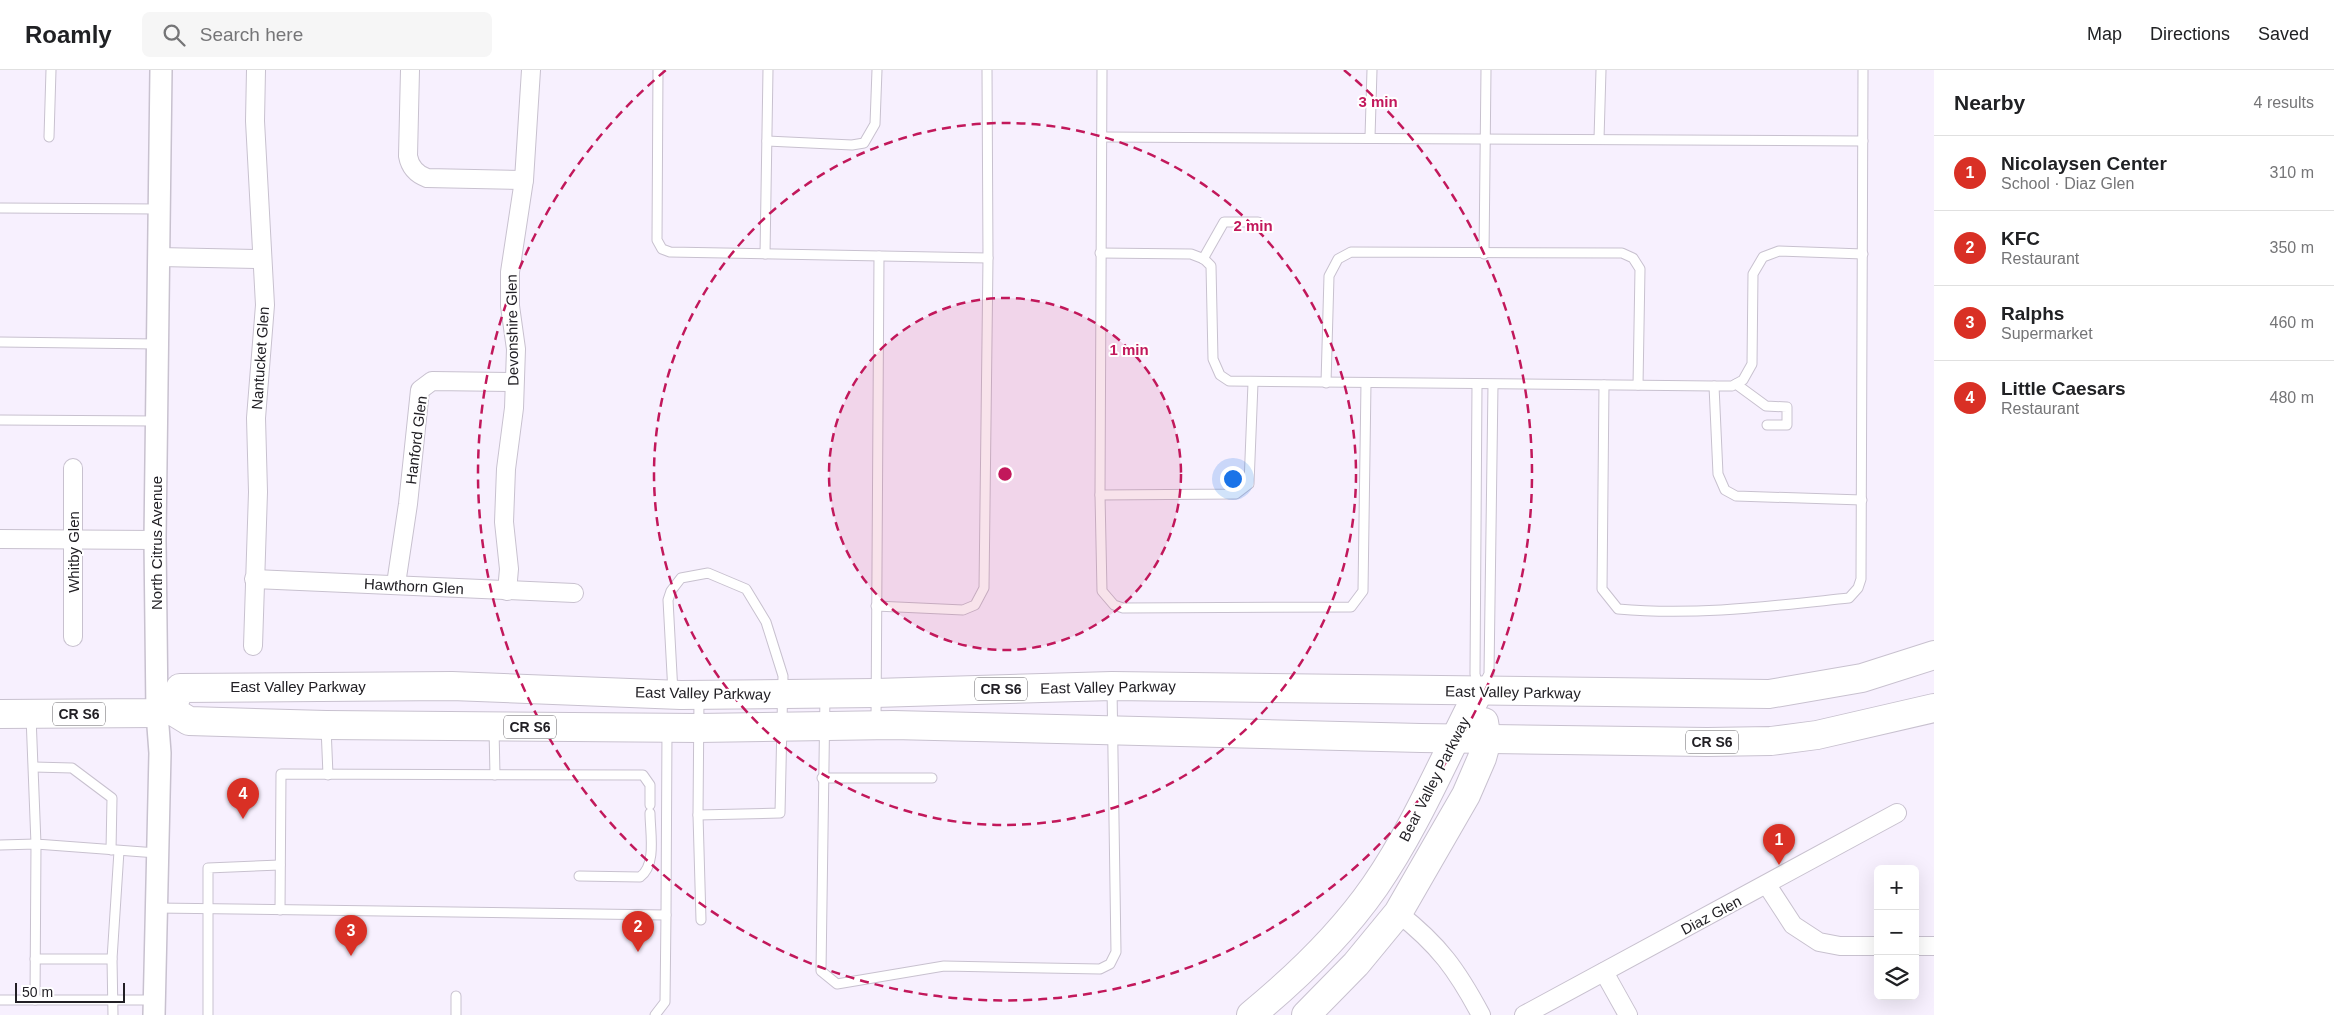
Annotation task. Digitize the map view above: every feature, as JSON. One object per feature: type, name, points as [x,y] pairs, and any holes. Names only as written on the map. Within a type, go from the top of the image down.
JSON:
[{"type":"main road","name":"East Valley Parkway","points":[[164,711],[180,688],[442,686],[686,695],[875,693],[1112,686],[1769,694],[1862,678],[1934,655]]},
{"type":"main road","name":"Bear Valley Parkway","points":[[1251,1015],[1305,966],[1352,915],[1374,886],[1414,821],[1479,691]]},
{"type":"main road","name":"Bear Valley Parkway","points":[[1306,1015],[1356,964],[1398,913],[1466,796],[1482,758],[1487,740],[1479,691]]},
{"type":"main road","points":[[494,727],[495,719],[501,707],[563,703],[585,692]]},
{"type":"main road","name":"CR S6","points":[[0,714],[164,711],[189,721],[494,727],[698,728],[876,725],[1487,740],[1770,740],[1817,735],[1934,708]]},
{"type":"street","name":"North Citrus Avenue","points":[[154,1007],[160,753],[164,711],[156,540],[161,70]]},
{"type":"street","name":"Nantucket Glen","points":[[253,646],[258,492],[256,418],[265,305],[255,121],[256,70]]},
{"type":"street","points":[[410,70],[408,156],[409,164],[419,175],[427,178],[524,180]]},
{"type":"street","name":"Devonshire Glen","points":[[507,591],[509,569],[504,522],[506,470],[514,408],[516,349],[510,306],[510,272],[524,180],[531,70]]},
{"type":"street","points":[[159,257],[262,260]]},
{"type":"street","name":"Hanford Glen","points":[[396,584],[408,504],[420,390],[432,381],[514,382]]},
{"type":"street","name":"Whitby Glen","points":[[73,468],[73,637]]},
{"type":"street","points":[[0,539],[156,540]]},
{"type":"street","name":"Hawthorn Glen","points":[[254,579],[574,593]]},
{"type":"street","name":"Diaz Glen","points":[[1524,1015],[1897,812]]},
{"type":"street","points":[[1767,884],[1793,926],[1819,942],[1840,946],[1874,946]]},
{"type":"street","points":[[1398,913],[1427,936],[1449,960],[1481,1015]]},
{"type":"street","points":[[1919,946],[1934,946]]},
{"type":"street","points":[[1604,972],[1628,1015]]},
{"type":"lane","points":[[48,137],[51,70]]},
{"type":"lane","points":[[658,70],[657,240],[662,249],[670,252],[988,258]]},
{"type":"lane","points":[[765,254],[768,70]]},
{"type":"lane","points":[[767,141],[852,145],[864,143],[875,124],[877,70]]},
{"type":"lane","points":[[876,606],[963,610],[975,605],[984,588],[988,258],[987,70]]},
{"type":"lane","points":[[1102,70],[1100,252],[1102,591],[1114,606],[1123,608],[1351,607],[1363,592],[1366,383]]},
{"type":"lane","points":[[1370,137],[1372,70]]},
{"type":"lane","points":[[1484,254],[1486,70]]},
{"type":"lane","points":[[1599,139],[1602,70]]},
{"type":"lane","points":[[1604,385],[1602,589],[1618,609],[1655,612],[1730,611],[1849,598],[1858,588],[1862,579],[1863,70]]},
{"type":"lane","points":[[1102,136],[1863,141]]},
{"type":"lane","points":[[0,208],[159,209]]},
{"type":"lane","points":[[1203,259],[1224,222],[1258,222]]},
{"type":"lane","points":[[1100,252],[1191,254],[1203,259],[1211,266],[1213,359],[1220,375],[1229,381],[1253,383],[1714,386],[1736,384],[1743,380],[1752,364],[1753,274],[1763,257],[1778,251],[1863,254]]},
{"type":"lane","points":[[1326,383],[1329,276],[1338,259],[1351,252],[1484,254],[1622,253],[1634,258],[1640,269],[1638,385]]},
{"type":"lane","points":[[876,725],[878,256]]},
{"type":"lane","points":[[0,342],[158,344]]},
{"type":"lane","points":[[1100,495],[1236,494],[1249,484],[1253,383]]},
{"type":"lane","points":[[1736,384],[1766,406],[1787,408],[1787,425],[1767,425]]},
{"type":"lane","points":[[1477,385],[1475,674],[1479,691]]},
{"type":"lane","points":[[1479,691],[1489,674],[1493,385]]},
{"type":"lane","points":[[1714,386],[1718,474],[1725,490],[1736,496],[1862,500]]},
{"type":"lane","points":[[0,420],[157,421]]},
{"type":"lane","points":[[1476,496],[1491,496]]},
{"type":"lane","points":[[698,815],[780,813],[784,676],[766,622],[746,589],[708,573],[681,578],[671,591],[668,600],[686,695],[698,728],[698,815],[700,920]]},
{"type":"lane","points":[[1475,580],[1490,581]]},
{"type":"lane","points":[[825,694],[822,778],[821,970],[837,984],[944,966],[1100,970],[1110,964],[1116,952],[1112,686]]},
{"type":"lane","points":[[31,714],[36,844],[34,1000]]},
{"type":"lane","points":[[326,724],[328,775]]},
{"type":"lane","points":[[494,727],[495,775]]},
{"type":"lane","points":[[655,1015],[665,1002],[667,728]]},
{"type":"lane","points":[[34,767],[72,768],[112,798],[115,850],[112,1015]]},
{"type":"lane","points":[[280,910],[281,774],[643,775],[650,785],[650,862],[646,873],[640,877],[579,876]]},
{"type":"lane","points":[[822,778],[932,778]]},
{"type":"lane","points":[[0,845],[36,844],[157,853]]},
{"type":"lane","points":[[208,1015],[208,868],[280,865]]},
{"type":"lane","points":[[156,908],[666,915]]},
{"type":"lane","points":[[35,959],[112,959]]},
{"type":"lane","points":[[456,996],[456,1015]]},
{"type":"lane","points":[[0,1000],[113,998],[154,1007]]},
{"type":"place","name":"Little Caesars","points":[[243,819]]},
{"type":"place","name":"Nicolaysen Center","points":[[1779,865]]},
{"type":"place","name":"KFC","points":[[638,952]]},
{"type":"place","name":"Ralphs","points":[[351,956]]}]
